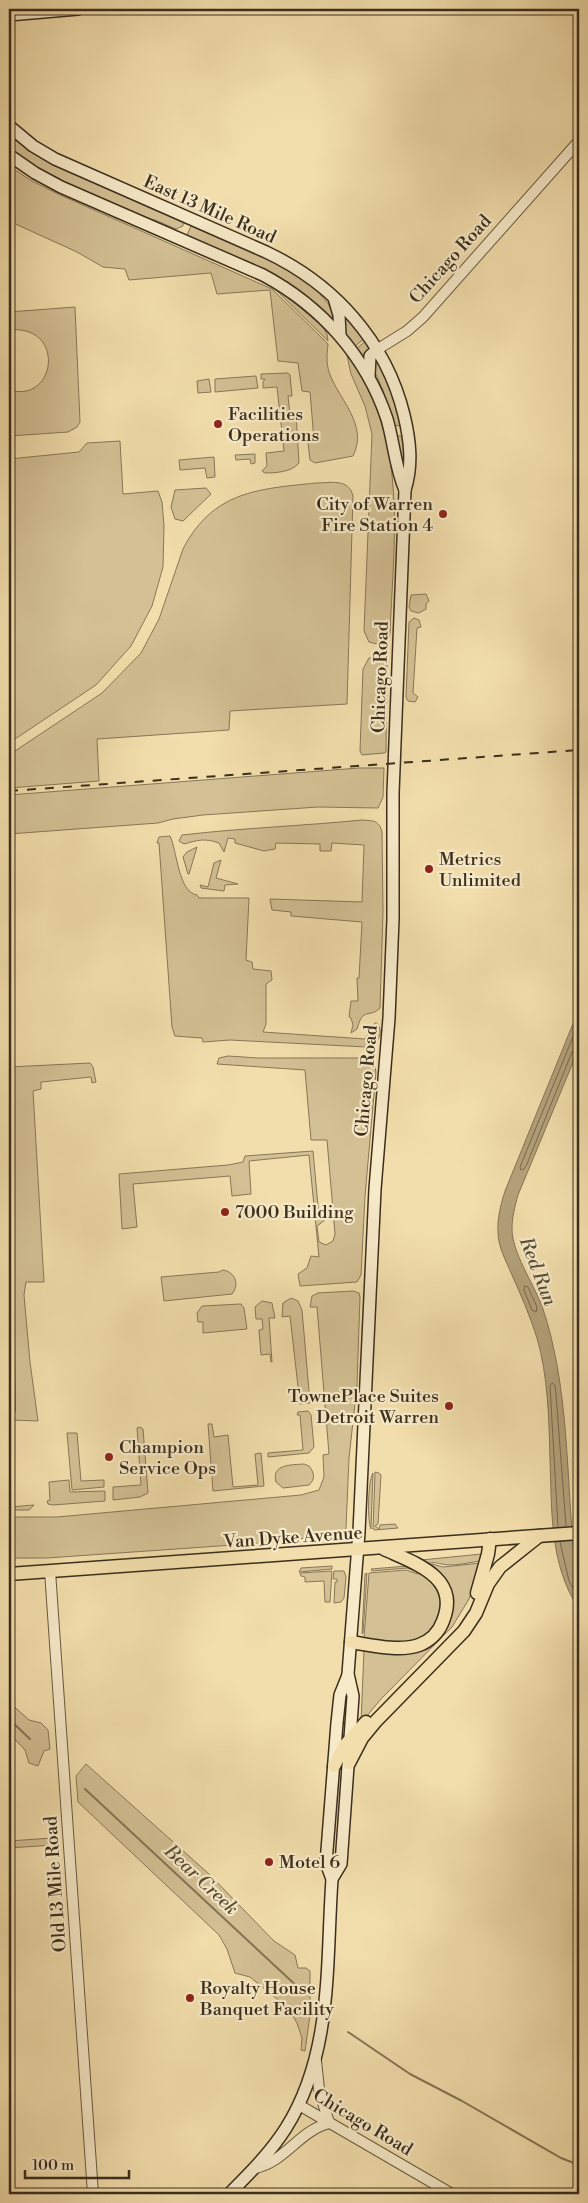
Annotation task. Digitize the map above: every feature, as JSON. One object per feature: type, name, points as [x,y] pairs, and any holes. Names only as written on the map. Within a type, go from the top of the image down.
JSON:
[{"type":"main road","points":[[9,15],[78,9]]},
{"type":"main road","name":"East 13 Mile Road","points":[[9,126],[34,146],[56,159],[279,258],[308,275],[334,296],[353,316],[378,349]]},
{"type":"main road","points":[[9,155],[48,180],[263,275],[287,288],[313,308],[340,335],[369,378]]},
{"type":"main road","points":[[174,236],[186,229],[187,218]]},
{"type":"main road","points":[[334,296],[339,315],[340,335]]},
{"type":"main road","points":[[369,378],[370,356],[378,349]]},
{"type":"main road","name":"Chicago Road","points":[[299,2106],[316,2062],[324,2019],[332,1880],[326,1863],[340,1695],[348,1674],[358,1550],[375,1180],[387,1055],[393,919],[393,793],[405,490],[410,473],[410,450],[405,420],[394,383],[378,349]]},
{"type":"main road","name":"Chicago Road","points":[[369,378],[386,418],[394,448],[398,474],[405,490]]},
{"type":"main road","name":"Van Dyke Avenue","points":[[9,1574],[579,1533]]},
{"type":"main road","points":[[349,1762],[362,1738],[376,1721],[464,1631],[476,1613],[488,1584],[500,1567],[539,1536]]},
{"type":"main road","points":[[334,1766],[339,1754],[351,1738],[445,1643],[463,1622],[474,1600],[486,1562],[490,1539]]},
{"type":"main road","points":[[351,1642],[398,1647],[419,1645],[436,1633],[444,1618],[445,1593],[437,1578],[419,1565],[382,1548]]},
{"type":"main road","name":"Chicago Road","points":[[332,1880],[341,1864],[351,1738],[353,1696],[348,1674]]},
{"type":"main road","points":[[229,2194],[255,2168],[278,2139],[299,2106]]},
{"type":"street","name":"Chicago Road","points":[[378,349],[398,337],[422,317],[579,141]]},
{"type":"street","name":"Old 13 Mile Road","points":[[50,1571],[93,2194]]},
{"type":"street","points":[[255,2168],[265,2166],[282,2155],[312,2130],[329,2123],[319,2089],[316,2062]]},
{"type":"street","name":"Chicago Road","points":[[299,2106],[452,2194]]},
{"type":"shaded area","points":[[9,131],[183,220],[183,226],[176,229],[155,220],[139,217],[62,184],[9,151]]},
{"type":"shaded area","points":[[9,160],[272,284],[323,327],[328,341],[272,286],[58,192],[33,179],[9,163]]},
{"type":"shaded area","points":[[9,166],[32,181],[58,194],[272,289],[328,344],[327,361],[329,372],[355,422],[357,444],[353,456],[315,463],[310,460],[308,443],[314,440],[310,392],[302,391],[298,363],[278,361],[270,290],[217,294],[211,273],[129,280],[125,269],[103,267],[77,252],[9,221]]},
{"type":"shaded area","points":[[192,224],[258,251],[297,275],[328,303],[333,313],[333,322],[186,237]]},
{"type":"shaded area","points":[[75,307],[80,422],[77,427],[68,432],[9,436],[9,390],[25,391],[37,386],[45,376],[48,363],[47,350],[40,339],[27,331],[9,330],[9,312]]},
{"type":"shaded area","points":[[344,312],[365,338],[354,347],[344,334]]},
{"type":"shaded area","points":[[367,340],[371,347],[364,360],[356,349]]},
{"type":"shaded area","points":[[346,351],[360,373],[379,416],[387,446],[392,477],[394,508],[393,571],[390,634],[385,646],[369,642],[364,631],[372,434],[365,406],[351,374]]},
{"type":"shaded area","points":[[375,354],[395,397],[401,426],[392,425],[383,390],[372,366]]},
{"type":"shaded area","points":[[288,373],[290,375],[292,396],[288,396],[290,414],[296,415],[299,463],[288,470],[265,473],[262,471],[267,466],[266,453],[284,451],[277,387],[263,388],[265,379],[261,379],[261,374]]},
{"type":"shaded area","points":[[256,376],[258,388],[215,392],[215,379]]},
{"type":"shaded area","points":[[209,379],[211,392],[198,393],[197,381]]},
{"type":"shaded area","points":[[397,436],[404,436],[405,472],[399,445]]},
{"type":"shaded area","points":[[120,441],[123,494],[158,491],[162,502],[164,526],[163,567],[152,606],[131,646],[96,685],[9,743],[9,459],[79,452],[87,443]]},
{"type":"shaded area","points":[[255,454],[255,463],[251,464],[250,459],[236,460],[235,455]]},
{"type":"shaded area","points":[[214,457],[215,477],[207,478],[205,468],[180,470],[179,460]]},
{"type":"shaded area","points":[[333,482],[343,484],[348,486],[353,496],[347,704],[230,711],[229,730],[97,739],[99,781],[9,788],[9,755],[102,693],[141,653],[159,619],[183,549],[195,530],[208,515],[223,504],[239,496],[256,491]]},
{"type":"shaded area","points":[[206,488],[211,494],[183,521],[175,519],[171,507],[175,490]]},
{"type":"shaded area","points":[[426,594],[429,601],[426,604],[426,609],[419,613],[411,611],[409,607],[411,595]]},
{"type":"shaded area","points":[[414,618],[419,620],[421,627],[417,628],[413,693],[418,697],[415,702],[408,701],[406,697],[409,622]]},
{"type":"shaded area","points":[[382,657],[387,660],[386,752],[362,755],[360,751],[363,669],[369,658]]},
{"type":"shaded area","points":[[359,768],[384,768],[383,797],[378,808],[318,807],[203,815],[158,823],[9,834],[9,795]]},
{"type":"shaded area","points":[[362,820],[378,823],[382,832],[383,912],[380,1008],[373,1013],[364,1015],[357,1029],[351,1033],[353,1025],[349,1017],[351,1001],[358,1001],[357,978],[359,978],[362,922],[291,916],[291,912],[272,910],[270,899],[362,902],[364,845],[332,843],[331,851],[320,851],[320,844],[276,843],[275,849],[264,851],[235,843],[235,839],[228,838],[224,852],[219,843],[210,840],[193,841],[184,844],[179,841],[182,835]]},
{"type":"shaded area","points":[[170,836],[182,879],[191,892],[199,898],[249,898],[246,960],[252,962],[253,969],[271,971],[272,980],[266,984],[266,1024],[263,1032],[365,1039],[375,1023],[377,1023],[380,1031],[379,1038],[373,1044],[366,1047],[230,1040],[203,1042],[202,1038],[175,1036],[172,1027],[159,843],[157,843],[159,837]]},
{"type":"shaded area","points":[[197,847],[188,874],[183,857],[187,852]]},
{"type":"shaded area","points":[[221,860],[216,878],[238,884],[225,885],[224,891],[201,888],[200,885],[208,887],[214,863]]},
{"type":"shaded area","points":[[228,1056],[258,1058],[364,1058],[374,1063],[376,1072],[365,1196],[361,1275],[357,1282],[300,1286],[298,1274],[307,1268],[311,1256],[319,1257],[309,1155],[249,1161],[251,1194],[232,1196],[230,1176],[133,1184],[137,1227],[122,1229],[119,1174],[228,1165],[243,1162],[245,1156],[313,1151],[319,1217],[325,1217],[325,1220],[317,1226],[319,1242],[326,1245],[333,1241],[335,1234],[327,1140],[311,1140],[305,1070],[217,1064],[219,1058]]},
{"type":"shaded area","points":[[90,1063],[93,1067],[96,1082],[92,1083],[91,1077],[41,1082],[41,1089],[33,1091],[44,1282],[26,1282],[24,1295],[38,1421],[11,1420],[9,1419],[9,1067]]},
{"type":"shaded area","points":[[223,1270],[231,1273],[235,1279],[236,1286],[232,1294],[164,1301],[161,1277],[219,1272]]},
{"type":"shaded area","points":[[353,1291],[359,1293],[360,1297],[357,1385],[349,1458],[346,1528],[343,1534],[262,1543],[47,1558],[9,1558],[9,1517],[57,1517],[301,1495],[319,1490],[324,1477],[323,1455],[329,1454],[317,1307],[310,1307],[312,1296],[318,1293]]},
{"type":"shaded area","points":[[291,1298],[298,1301],[302,1310],[310,1403],[300,1404],[290,1316],[282,1317],[283,1303]]},
{"type":"shaded area","points":[[262,1301],[272,1303],[275,1318],[269,1318],[272,1362],[270,1354],[261,1355],[259,1330],[263,1329],[262,1319],[256,1319],[255,1307]]},
{"type":"shaded area","points":[[241,1304],[244,1308],[247,1329],[203,1333],[203,1322],[198,1322],[197,1313],[202,1306]]},
{"type":"shaded area","points":[[308,1411],[311,1415],[314,1447],[309,1453],[268,1457],[268,1453],[303,1450],[300,1415],[297,1415],[298,1412]]},
{"type":"shaded area","points":[[208,1424],[212,1424],[214,1437],[228,1435],[233,1487],[258,1485],[255,1454],[261,1453],[264,1486],[213,1491]]},
{"type":"shaded area","points":[[137,1428],[143,1429],[148,1493],[140,1497],[113,1500],[113,1487],[141,1485]]},
{"type":"shaded area","points":[[67,1433],[77,1433],[81,1481],[104,1480],[104,1487],[72,1490]]},
{"type":"shaded area","points":[[304,1464],[309,1466],[313,1473],[313,1480],[309,1485],[283,1488],[276,1482],[275,1476],[279,1469],[288,1465]]},
{"type":"shaded area","points":[[375,1472],[381,1475],[378,1524],[375,1526],[379,1529],[380,1525],[395,1524],[398,1528],[375,1530],[373,1529]]},
{"type":"shaded area","points":[[373,1473],[371,1529],[369,1501]]},
{"type":"shaded area","points":[[69,1480],[70,1492],[105,1491],[105,1501],[48,1504],[47,1501],[50,1500],[49,1482]]},
{"type":"shaded area","points":[[9,1500],[10,1507],[34,1505],[29,1510],[9,1510]]},
{"type":"shaded area","points":[[482,1554],[482,1561],[457,1565],[430,1563],[426,1565],[421,1560]]},
{"type":"shaded area","points":[[481,1563],[469,1599],[452,1627],[381,1699],[361,1723],[364,1649],[400,1650],[440,1636],[444,1579],[439,1572],[428,1566],[432,1564],[443,1567]]},
{"type":"shaded area","points":[[332,1566],[332,1569],[299,1572],[301,1568]]},
{"type":"shaded area","points":[[415,1567],[419,1573],[407,1568],[372,1571],[371,1569]]},
{"type":"shaded area","points":[[406,1570],[418,1574],[422,1572],[430,1580],[440,1599],[439,1619],[434,1628],[426,1635],[409,1642],[397,1643],[368,1640],[364,1637],[369,1573]]},
{"type":"shaded area","points":[[332,1571],[330,1602],[325,1602],[324,1581],[305,1582],[305,1577],[301,1576],[300,1573]]},
{"type":"shaded area","points":[[334,1571],[344,1571],[346,1577],[344,1598],[341,1602],[334,1603],[335,1582],[337,1582],[337,1579],[333,1579]]},
{"type":"shaded area","points":[[367,1573],[363,1633],[362,1634],[365,1574]]},
{"type":"shaded area","points":[[9,1702],[29,1720],[41,1723],[48,1730],[50,1749],[44,1751],[38,1766],[29,1763],[25,1750],[9,1733]]},
{"type":"shaded area","points":[[86,1764],[209,1874],[274,1941],[295,1955],[298,1968],[306,1968],[310,1971],[310,2015],[305,2051],[301,2050],[302,2038],[297,2023],[288,2008],[250,1977],[235,1973],[227,1949],[219,1935],[78,1802],[76,1776]]},
{"type":"shaded area","points":[[52,1838],[56,1841],[53,1845],[9,1848],[9,1841]]},
{"type":"water","name":"Red Run","points":[[579,1009],[579,1048],[518,1195],[512,1229],[515,1248],[542,1306],[551,1336],[557,1367],[565,1429],[574,1554],[579,1576],[579,1609],[569,1592],[562,1574],[554,1536],[547,1398],[541,1352],[519,1290],[501,1249],[498,1227],[505,1191]]},
{"type":"waterway","name":"Bear Creek","points":[[9,1279],[14,1343],[15,1411]]},
{"type":"waterway","name":"Bear Creek","points":[[9,1719],[30,1739]]},
{"type":"waterway","name":"Bear Creek","points":[[85,1789],[301,1990]]},
{"type":"waterway","name":"Bear Creek","points":[[348,2032],[410,2074],[462,2101],[561,2158],[579,2165]]},
{"type":"railway","points":[[9,791],[579,750]]},
{"type":"place","name":"Facilities Operations","points":[[218,424]]},
{"type":"place","name":"City of Warren Fire Station 4","points":[[443,514]]},
{"type":"place","name":"Metrics Unlimited","points":[[429,869]]},
{"type":"place","name":"7000 Building","points":[[225,1212]]},
{"type":"place","name":"TownePlace Suites Detroit Warren","points":[[449,1406]]},
{"type":"place","name":"Champion Service Ops","points":[[109,1457]]},
{"type":"place","name":"Motel 6","points":[[269,1862]]},
{"type":"place","name":"Royalty House Banquet Facility","points":[[190,1998]]}]
